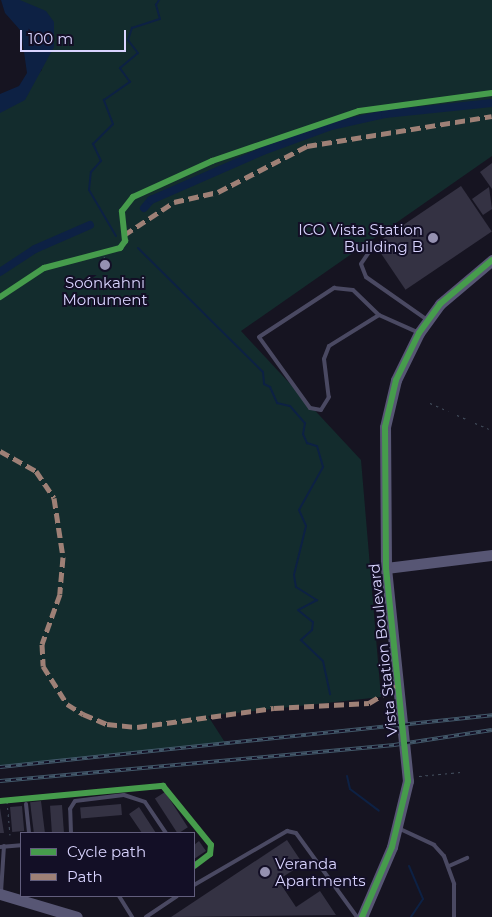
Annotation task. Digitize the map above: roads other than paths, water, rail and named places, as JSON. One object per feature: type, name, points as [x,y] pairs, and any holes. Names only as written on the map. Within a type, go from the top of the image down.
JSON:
[{"type":"street","name":"Vista Station Boulevard","points":[[362,917],[398,828],[407,764],[386,568],[385,427],[396,380],[418,333],[471,274],[492,260]]},
{"type":"street","points":[[386,568],[492,554]]},
{"type":"street","points":[[0,893],[77,917]]},
{"type":"lane","points":[[369,252],[361,264],[366,277],[428,320]]},
{"type":"lane","points":[[379,315],[329,346],[324,359],[329,398],[321,410],[310,408],[259,336],[334,288],[353,290],[379,315],[418,333]]},
{"type":"lane","points":[[71,832],[70,808],[75,802],[127,796],[147,804],[165,832]]},
{"type":"lane","points":[[26,804],[29,832]]},
{"type":"lane","points":[[398,828],[434,845],[449,866],[454,917]]},
{"type":"lane","points":[[195,884],[287,831],[296,832],[356,917]]},
{"type":"lane","points":[[0,893],[2,846],[20,845]]},
{"type":"lane","points":[[449,866],[467,858]]},
{"type":"lane","points":[[120,897],[132,917]]},
{"type":"lane","points":[[146,917],[176,897]]},
{"type":"water","points":[[1,0],[20,0],[46,11],[54,22],[54,47],[25,100],[0,113],[0,94],[19,86],[27,73],[21,31],[5,13]]},
{"type":"waterway","points":[[116,236],[89,190],[91,172],[101,161],[93,144],[113,124],[104,100],[130,82],[120,68],[138,53],[128,40],[132,28],[160,19],[156,5],[159,0]]},
{"type":"waterway","points":[[144,208],[151,200],[263,151],[331,126],[385,114],[492,103]]},
{"type":"waterway","points":[[0,272],[35,249],[90,225]]},
{"type":"waterway","points":[[138,248],[263,372],[264,384],[270,387],[277,403],[290,406],[305,423],[303,434],[307,443],[317,446],[323,467],[299,510],[306,526],[294,575],[296,587],[317,600],[298,610],[313,622],[312,630],[301,640],[323,661],[330,694]]},
{"type":"waterway","points":[[347,776],[350,789],[379,811]]},
{"type":"waterway","points":[[409,866],[423,899],[411,917]]},
{"type":"railway","points":[[0,767],[492,715]]},
{"type":"railway","points":[[0,781],[394,745],[492,730]]},
{"type":"place","name":"ICO Vista Station Building B","points":[[433,238]]},
{"type":"place","name":"Soónkahni Monument","points":[[105,265]]},
{"type":"place","name":"Veranda Apartments","points":[[265,872]]}]
